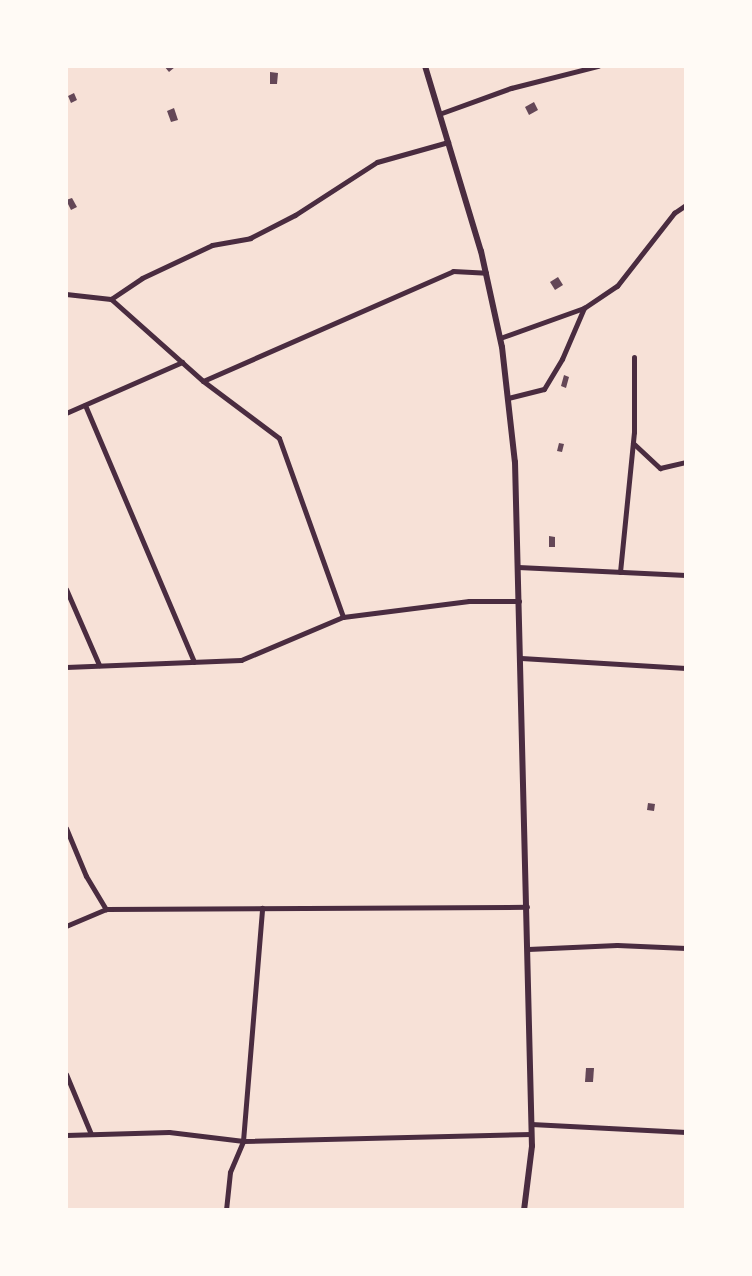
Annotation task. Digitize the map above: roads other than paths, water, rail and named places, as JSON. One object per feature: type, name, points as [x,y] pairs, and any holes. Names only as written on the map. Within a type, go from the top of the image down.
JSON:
[{"type":"street","points":[[425,66],[486,273],[500,338],[515,462],[531,1124],[524,1210]]},
{"type":"street","points":[[439,114],[511,88],[598,66]]},
{"type":"street","points":[[111,299],[142,278],[212,245],[250,238],[295,216],[377,162],[448,142]]},
{"type":"street","points":[[500,338],[584,308],[616,286],[674,213],[686,206]]},
{"type":"street","points":[[203,381],[453,270],[486,273]]},
{"type":"street","points":[[66,294],[111,299],[203,381],[279,438],[343,617]]},
{"type":"street","points":[[508,398],[544,389],[562,359],[584,308]]},
{"type":"street","points":[[620,572],[633,443],[634,357]]},
{"type":"street","points":[[66,413],[182,362]]},
{"type":"street","points":[[85,405],[194,662]]},
{"type":"street","points":[[633,443],[660,468],[685,461]]},
{"type":"street","points":[[518,567],[686,575]]},
{"type":"street","points":[[66,589],[99,666]]},
{"type":"street","points":[[66,667],[241,660],[343,617],[469,601],[519,601]]},
{"type":"street","points":[[521,658],[686,668]]},
{"type":"street","points":[[66,828],[86,876],[106,909]]},
{"type":"street","points":[[66,926],[106,909],[527,907]]},
{"type":"street","points":[[226,1210],[230,1172],[243,1141],[262,908]]},
{"type":"street","points":[[528,950],[617,946],[686,948]]},
{"type":"street","points":[[66,1074],[90,1134]]},
{"type":"street","points":[[531,1124],[686,1132]]},
{"type":"street","points":[[66,1135],[169,1132],[243,1141],[531,1134]]}]
